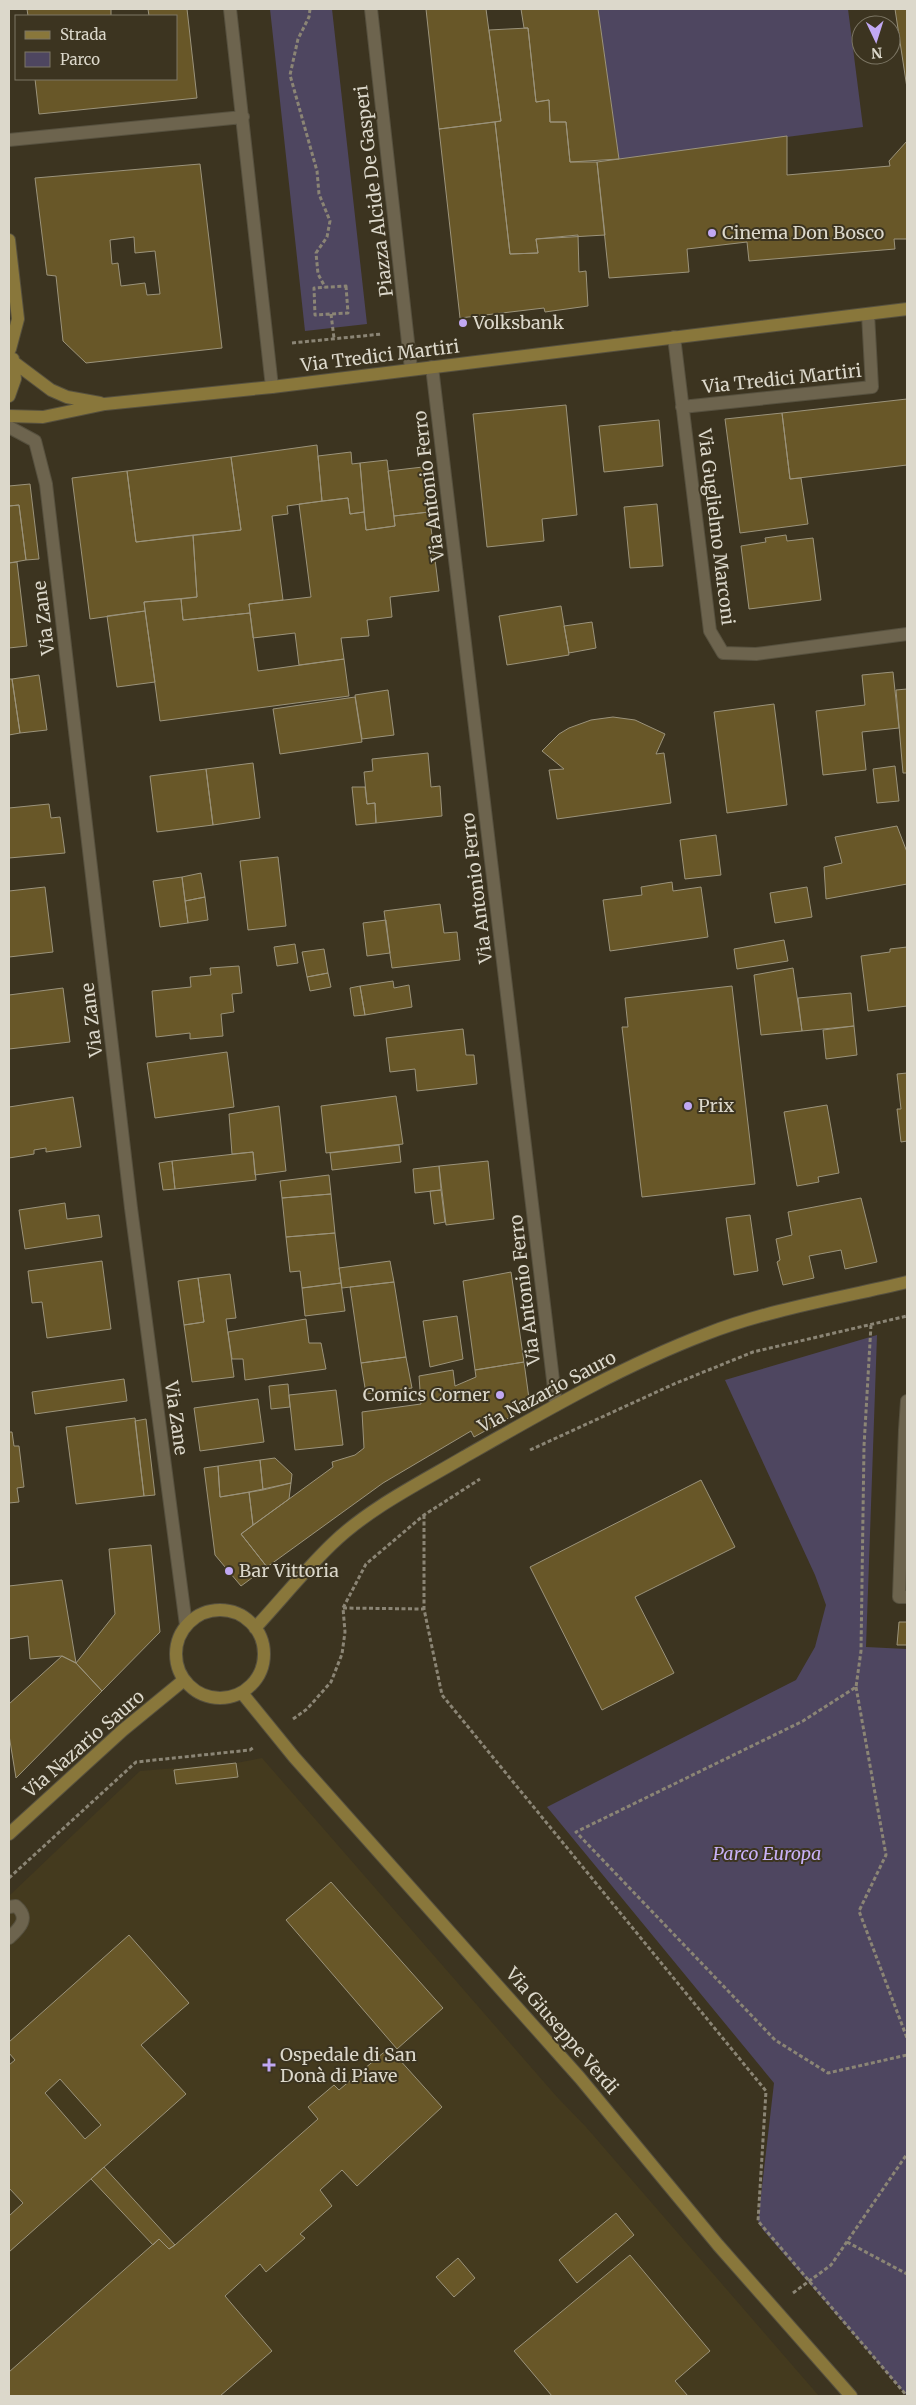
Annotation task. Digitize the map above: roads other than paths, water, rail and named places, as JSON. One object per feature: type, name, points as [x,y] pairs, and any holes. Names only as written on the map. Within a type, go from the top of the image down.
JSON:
[{"type":"street","points":[[230,9],[272,387]]},
{"type":"street","name":"Piazza Alcide De Gasperi","points":[[371,9],[411,369]]},
{"type":"street","points":[[9,140],[243,117]]},
{"type":"street","points":[[9,240],[18,319],[9,348],[15,363],[15,379],[9,396]]},
{"type":"street","name":"Via Tredici Martiri","points":[[9,416],[43,417],[105,404],[272,387],[907,309]]},
{"type":"street","name":"Via Tredici Martiri","points":[[682,407],[872,387],[868,314]]},
{"type":"street","name":"Via Guglielmo Marconi","points":[[674,337],[710,631],[723,653],[756,654],[907,634]]},
{"type":"street","name":"Via Tredici Martiri","points":[[15,363],[51,390],[68,397],[105,404]]},
{"type":"street","name":"Via Antonio Ferro","points":[[432,367],[556,1405]]},
{"type":"street","name":"Via Zane","points":[[9,427],[35,441],[46,484],[131,1208],[186,1625]]},
{"type":"street","name":"Via Nazario Sauro","points":[[255,1628],[332,1543],[360,1522],[401,1494],[556,1405],[662,1353],[706,1334],[761,1317],[907,1282]]},
{"type":"street","points":[[907,1401],[898,1597],[907,1597]]},
{"type":"street","points":[[219,1610],[239,1614],[255,1628],[262,1641],[264,1660],[257,1679],[242,1693],[224,1698],[211,1697],[197,1692],[184,1680],[178,1670],[175,1651],[180,1634],[186,1625],[199,1614],[219,1610]]},
{"type":"street","name":"Via Nazario Sauro","points":[[9,1834],[123,1730],[184,1680]]},
{"type":"street","name":"Via Giuseppe Verdi","points":[[242,1693],[274,1732],[580,2078],[773,2308],[851,2396]]},
{"type":"street","points":[[9,1907],[16,1906],[22,1911],[24,1919],[20,1928],[9,1938]]},
{"type":"place","name":"Cinema Don Bosco","points":[[712,233]]},
{"type":"place","name":"Volksbank","points":[[463,323]]},
{"type":"place","name":"Prix","points":[[688,1106]]},
{"type":"place","name":"Comics Corner","points":[[500,1395]]},
{"type":"place","name":"Bar Vittoria","points":[[229,1571]]},
{"type":"place","name":"Ospedale di San Donà di Piave","points":[[269,2065]]},
{"type":"park label","name":"Parco Europa","points":[[767,1854]]}]
